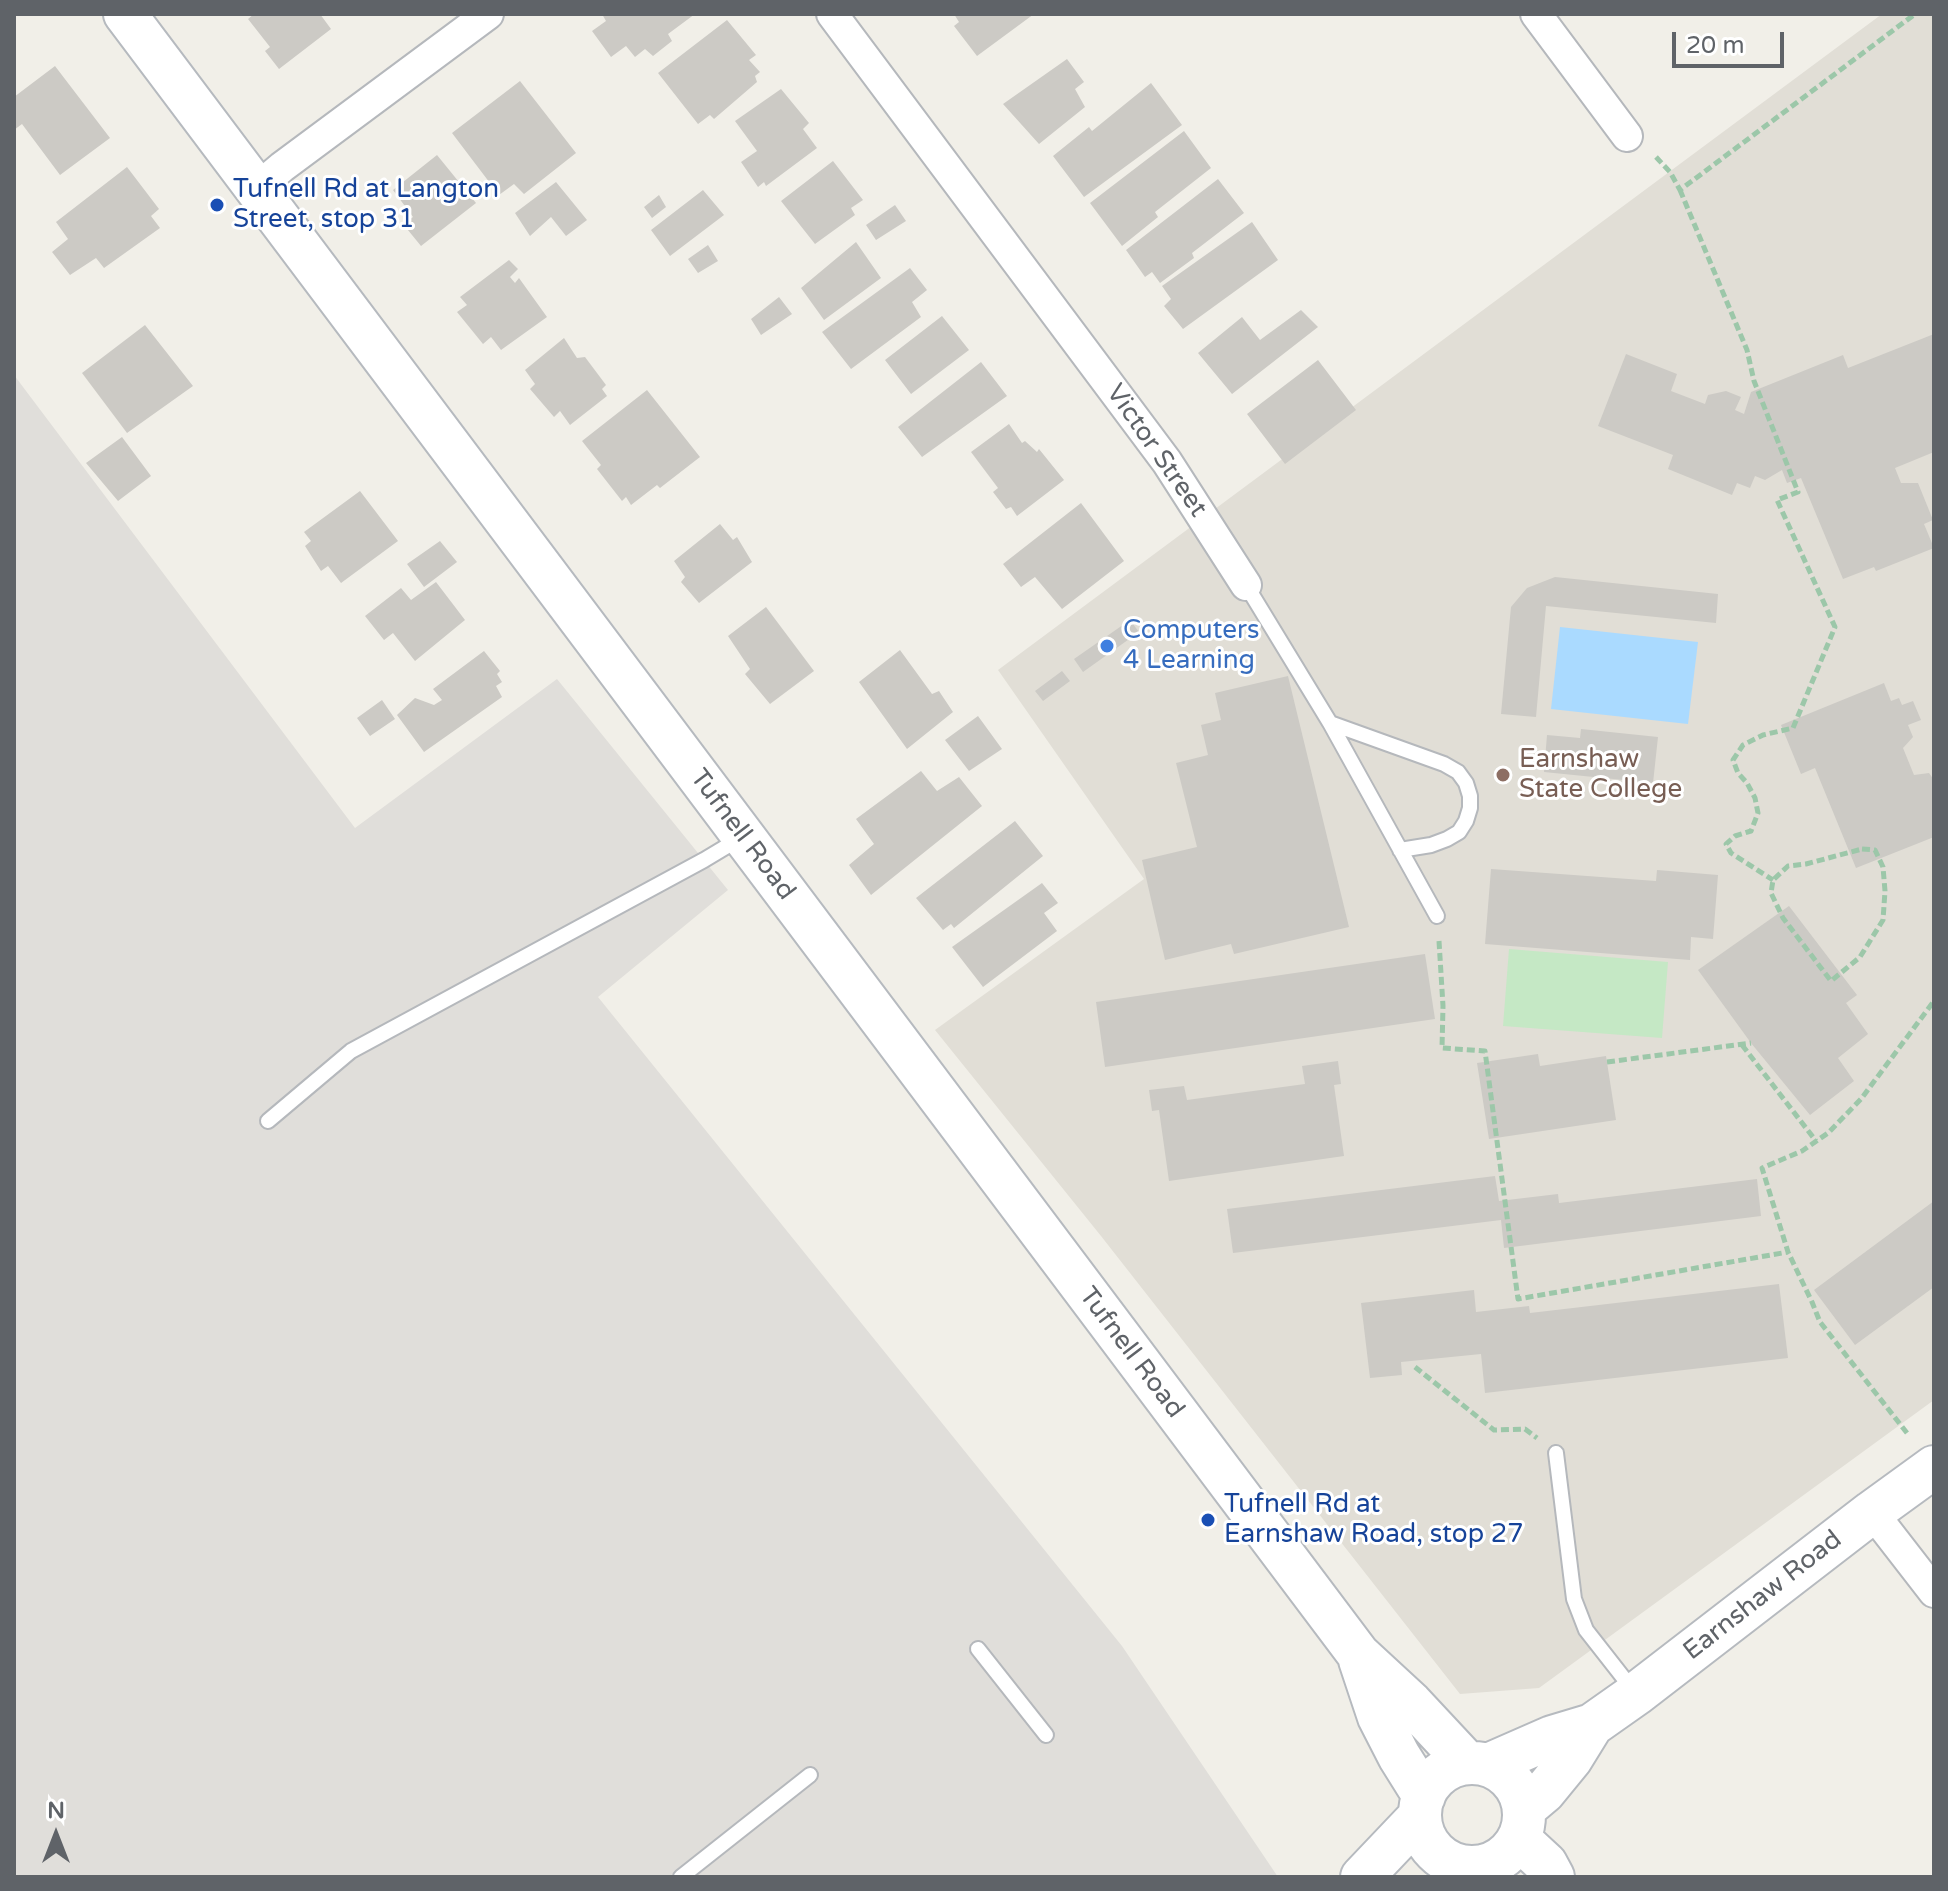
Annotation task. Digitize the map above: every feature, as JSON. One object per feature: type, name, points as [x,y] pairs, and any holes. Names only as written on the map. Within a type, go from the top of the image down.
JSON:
[{"type":"street","name":"Tufnell Road","points":[[125,14],[1359,1655],[1478,1764]]},
{"type":"street","points":[[256,189],[488,14]]},
{"type":"street","name":"Victor Street","points":[[832,14],[1167,462],[1246,585]]},
{"type":"street","points":[[1536,14],[1627,136]]},
{"type":"street","name":"Earnshaw Road","points":[[1478,1764],[1592,1725],[1934,1467]]},
{"type":"street","points":[[1872,1512],[1934,1592]]},
{"type":"street","name":"Tufnell Road","points":[[1359,1655],[1379,1717],[1422,1806]]},
{"type":"street","name":"Earnshaw Road","points":[[1522,1824],[1571,1759],[1592,1725]]},
{"type":"street","points":[[1362,1877],[1422,1806],[1431,1783],[1441,1773],[1454,1767],[1478,1764],[1501,1772],[1512,1781],[1520,1794],[1522,1824],[1553,1877]]},
{"type":"street","points":[[1422,1806],[1423,1832],[1430,1846],[1441,1857],[1466,1871],[1496,1862],[1509,1852],[1522,1824]]},
{"type":"lane","name":"Victor Street","points":[[1246,585],[1330,723],[1437,916]]},
{"type":"lane","points":[[1330,723],[1444,764],[1458,772],[1466,783],[1470,808],[1459,832],[1431,845],[1400,850]]},
{"type":"lane","points":[[268,1121],[351,1051],[743,837]]},
{"type":"lane","points":[[1556,1453],[1574,1599],[1586,1630],[1636,1694]]},
{"type":"lane","points":[[978,1649],[1046,1735]]},
{"type":"lane","points":[[681,1877],[810,1775]]},
{"type":"path","points":[[1680,190],[1915,14]]},
{"type":"path","points":[[1656,157],[1670,172],[1680,190],[1747,350],[1754,381],[1798,492],[1777,500],[1835,627],[1793,728],[1763,735],[1743,745],[1733,760],[1755,798],[1758,813],[1751,831],[1735,836],[1726,844],[1731,853],[1773,880]]},
{"type":"path","points":[[1862,849],[1875,850],[1883,867],[1883,920],[1860,957],[1831,981],[1783,918],[1771,893],[1773,880],[1788,866],[1862,849]]},
{"type":"path","points":[[1437,916],[1443,1006],[1442,1048],[1485,1051],[1518,1299],[1788,1252]]},
{"type":"path","points":[[1907,1433],[1820,1322],[1788,1252],[1762,1168],[1802,1151],[1828,1133],[1861,1099],[1934,1001]]},
{"type":"path","points":[[1607,1062],[1751,1043]]},
{"type":"path","points":[[1741,1044],[1816,1141]]},
{"type":"path","points":[[1415,1367],[1494,1430],[1525,1429],[1556,1453]]},
{"type":"shaded area","name":"Earnshaw State College","points":[[1882,14],[1934,14],[1934,1400],[1539,1688],[1460,1694],[1101,1236],[935,1030],[1144,879],[998,670]]},
{"type":"shaded area","points":[[14,375],[355,828],[557,679],[728,890],[598,997],[1122,1646],[1278,1877],[14,1877]]},
{"type":"green space","points":[[1509,949],[1668,962],[1662,1038],[1503,1026]]},
{"type":"water","points":[[1560,627],[1698,642],[1688,724],[1551,709]]},
{"type":"building","points":[[254,14],[320,14],[331,29],[279,69],[265,51],[270,47],[248,19]]},
{"type":"building","points":[[602,14],[695,14],[668,34],[672,41],[653,56],[645,49],[635,57],[626,46],[611,57],[592,31],[606,21]]},
{"type":"building","points":[[954,14],[1034,14],[977,56],[954,26],[959,22]]},
{"type":"building","points":[[727,20],[756,55],[749,60],[760,72],[755,76],[757,82],[714,119],[710,115],[698,124],[658,73]]},
{"type":"building","points":[[1067,59],[1084,82],[1075,89],[1085,107],[1039,144],[1003,104]]},
{"type":"building","points":[[55,66],[110,138],[60,175],[22,124],[14,130],[14,97]]},
{"type":"building","points":[[520,81],[576,153],[524,194],[514,184],[499,195],[452,133]]},
{"type":"building","points":[[1151,83],[1182,125],[1084,197],[1053,156],[1089,127],[1092,131]]},
{"type":"building","points":[[781,89],[809,123],[803,129],[817,148],[766,186],[764,182],[758,187],[741,162],[757,151],[735,121]]},
{"type":"building","points":[[1184,131],[1211,168],[1155,212],[1158,217],[1122,246],[1090,203]]},
{"type":"building","points":[[437,155],[476,203],[421,246],[403,224],[413,217],[393,190]]},
{"type":"building","points":[[833,161],[863,200],[851,208],[855,215],[815,244],[781,201]]},
{"type":"building","points":[[127,167],[159,209],[151,216],[160,228],[104,268],[96,258],[70,275],[52,252],[68,239],[56,222]]},
{"type":"building","points":[[1218,179],[1244,213],[1192,253],[1194,258],[1160,283],[1152,272],[1145,277],[1126,250]]},
{"type":"building","points":[[556,182],[587,220],[566,236],[551,217],[530,236],[515,213]]},
{"type":"building","points":[[703,190],[724,215],[670,256],[651,230]]},
{"type":"building","points":[[659,195],[666,207],[652,218],[644,207]]},
{"type":"building","points":[[895,205],[906,221],[876,240],[866,225]]},
{"type":"building","points":[[1252,222],[1278,260],[1183,329],[1164,306],[1171,299],[1162,286]]},
{"type":"building","points":[[856,242],[881,278],[824,320],[801,288]]},
{"type":"building","points":[[708,245],[718,261],[698,273],[688,259]]},
{"type":"building","points":[[509,260],[518,269],[510,277],[515,283],[519,278],[547,317],[501,350],[491,337],[483,344],[457,312],[467,305],[460,297]]},
{"type":"building","points":[[910,268],[927,290],[912,302],[921,317],[851,369],[822,332]]},
{"type":"building","points":[[779,297],[792,314],[761,335],[751,319]]},
{"type":"building","points":[[1301,310],[1318,327],[1232,394],[1198,353],[1242,317],[1260,340]]},
{"type":"building","points":[[942,316],[969,350],[911,394],[885,360]]},
{"type":"building","points":[[145,325],[193,386],[127,433],[82,373]]},
{"type":"building","points":[[1934,334],[1934,452],[1895,468],[1901,483],[1918,483],[1933,520],[1924,524],[1934,548],[1876,571],[1874,567],[1843,579],[1801,478],[1787,483],[1782,470],[1765,480],[1755,476],[1750,488],[1737,483],[1732,495],[1668,469],[1673,455],[1598,426],[1626,354],[1677,374],[1671,391],[1705,404],[1708,395],[1726,391],[1741,397],[1735,410],[1744,414],[1751,392],[1843,355],[1848,368]]},
{"type":"building","points":[[564,338],[577,358],[585,357],[606,385],[602,389],[607,396],[570,425],[560,411],[554,417],[530,389],[535,384],[525,370]]},
{"type":"building","points":[[1318,360],[1356,410],[1285,464],[1247,414]]},
{"type":"building","points":[[981,362],[1007,396],[922,457],[898,427]]},
{"type":"building","points":[[647,390],[700,457],[660,488],[657,485],[631,505],[626,497],[622,501],[597,469],[601,465],[582,441]]},
{"type":"building","points":[[1009,424],[1022,443],[1025,441],[1037,452],[1039,449],[1064,480],[1017,516],[1011,507],[1006,509],[993,492],[998,488],[971,452]]},
{"type":"building","points":[[122,437],[151,476],[118,501],[86,463]]},
{"type":"building","points":[[360,491],[398,541],[341,583],[328,566],[321,571],[305,546],[311,541],[304,532]]},
{"type":"building","points":[[1081,503],[1124,561],[1062,609],[1035,577],[1021,587],[1003,564]]},
{"type":"building","points":[[720,524],[733,540],[737,537],[752,562],[699,603],[681,582],[685,577],[674,561]]},
{"type":"building","points":[[440,541],[457,562],[424,587],[407,564]]},
{"type":"building","points":[[1555,577],[1718,594],[1716,623],[1546,606],[1536,717],[1501,714],[1511,607],[1527,588]]},
{"type":"building","points":[[436,582],[465,620],[415,661],[393,633],[384,640],[365,616],[401,588],[411,600]]},
{"type":"building","points":[[766,607],[814,671],[770,704],[745,674],[750,669],[728,636]]},
{"type":"building","name":"Computers 4 Learning","points":[[1130,620],[1139,632],[1083,672],[1074,659]]},
{"type":"building","points":[[900,650],[932,694],[939,691],[953,712],[907,749],[859,682]]},
{"type":"building","points":[[484,651],[500,671],[497,674],[502,682],[496,686],[502,697],[424,752],[397,715],[415,698],[434,705],[442,700],[433,689]]},
{"type":"building","points":[[1062,671],[1070,681],[1043,701],[1035,691]]},
{"type":"building","points":[[1288,676],[1349,927],[1234,954],[1231,944],[1165,960],[1142,860],[1197,847],[1176,763],[1208,755],[1201,725],[1221,720],[1215,693]]},
{"type":"building","points":[[1884,683],[1891,701],[1899,698],[1902,705],[1913,701],[1921,720],[1908,725],[1913,737],[1903,748],[1914,775],[1929,773],[1934,780],[1934,837],[1856,868],[1815,768],[1801,774],[1781,725]]},
{"type":"building","points":[[382,700],[395,719],[370,736],[357,718]]},
{"type":"building","points":[[978,716],[1002,749],[969,771],[945,740]]},
{"type":"building","points":[[1581,729],[1658,737],[1653,783],[1544,772],[1547,735],[1580,738]]},
{"type":"building","points":[[921,771],[937,791],[959,777],[982,806],[871,895],[849,865],[874,844],[856,819]]},
{"type":"building","points":[[1015,821],[1043,856],[954,928],[951,924],[943,930],[916,898]]},
{"type":"building","points":[[1491,869],[1656,881],[1657,870],[1718,875],[1713,939],[1691,937],[1690,960],[1485,944]]},
{"type":"building","points":[[1042,883],[1058,903],[1044,913],[1057,931],[983,987],[952,947]]},
{"type":"building","points":[[1789,906],[1857,995],[1846,1003],[1868,1034],[1838,1058],[1854,1081],[1810,1115],[1751,1043],[1698,970]]},
{"type":"building","points":[[1425,954],[1435,1019],[1105,1067],[1096,1002]]},
{"type":"building","points":[[1538,1054],[1540,1066],[1606,1056],[1616,1120],[1489,1139],[1477,1063]]},
{"type":"building","points":[[1338,1061],[1341,1084],[1334,1085],[1344,1156],[1169,1181],[1159,1110],[1152,1111],[1149,1090],[1184,1086],[1187,1100],[1305,1084],[1302,1066]]},
{"type":"building","points":[[1495,1176],[1499,1201],[1558,1194],[1559,1203],[1757,1179],[1761,1216],[1504,1248],[1501,1220],[1233,1253],[1227,1209]]},
{"type":"building","points":[[1934,1201],[1934,1287],[1855,1345],[1814,1290]]},
{"type":"building","points":[[1779,1284],[1788,1358],[1485,1393],[1481,1354],[1401,1362],[1402,1375],[1370,1378],[1361,1303],[1474,1290],[1476,1312],[1529,1306],[1530,1313]]},
{"type":"place","name":"Tufnell Rd at Langton Street, stop 31","points":[[217,205]]},
{"type":"place","name":"Computers 4 Learning","points":[[1107,646]]},
{"type":"place","name":"Earnshaw State College","points":[[1503,775]]},
{"type":"place","name":"Tufnell Rd at Earnshaw Road, stop 27","points":[[1208,1520]]}]
